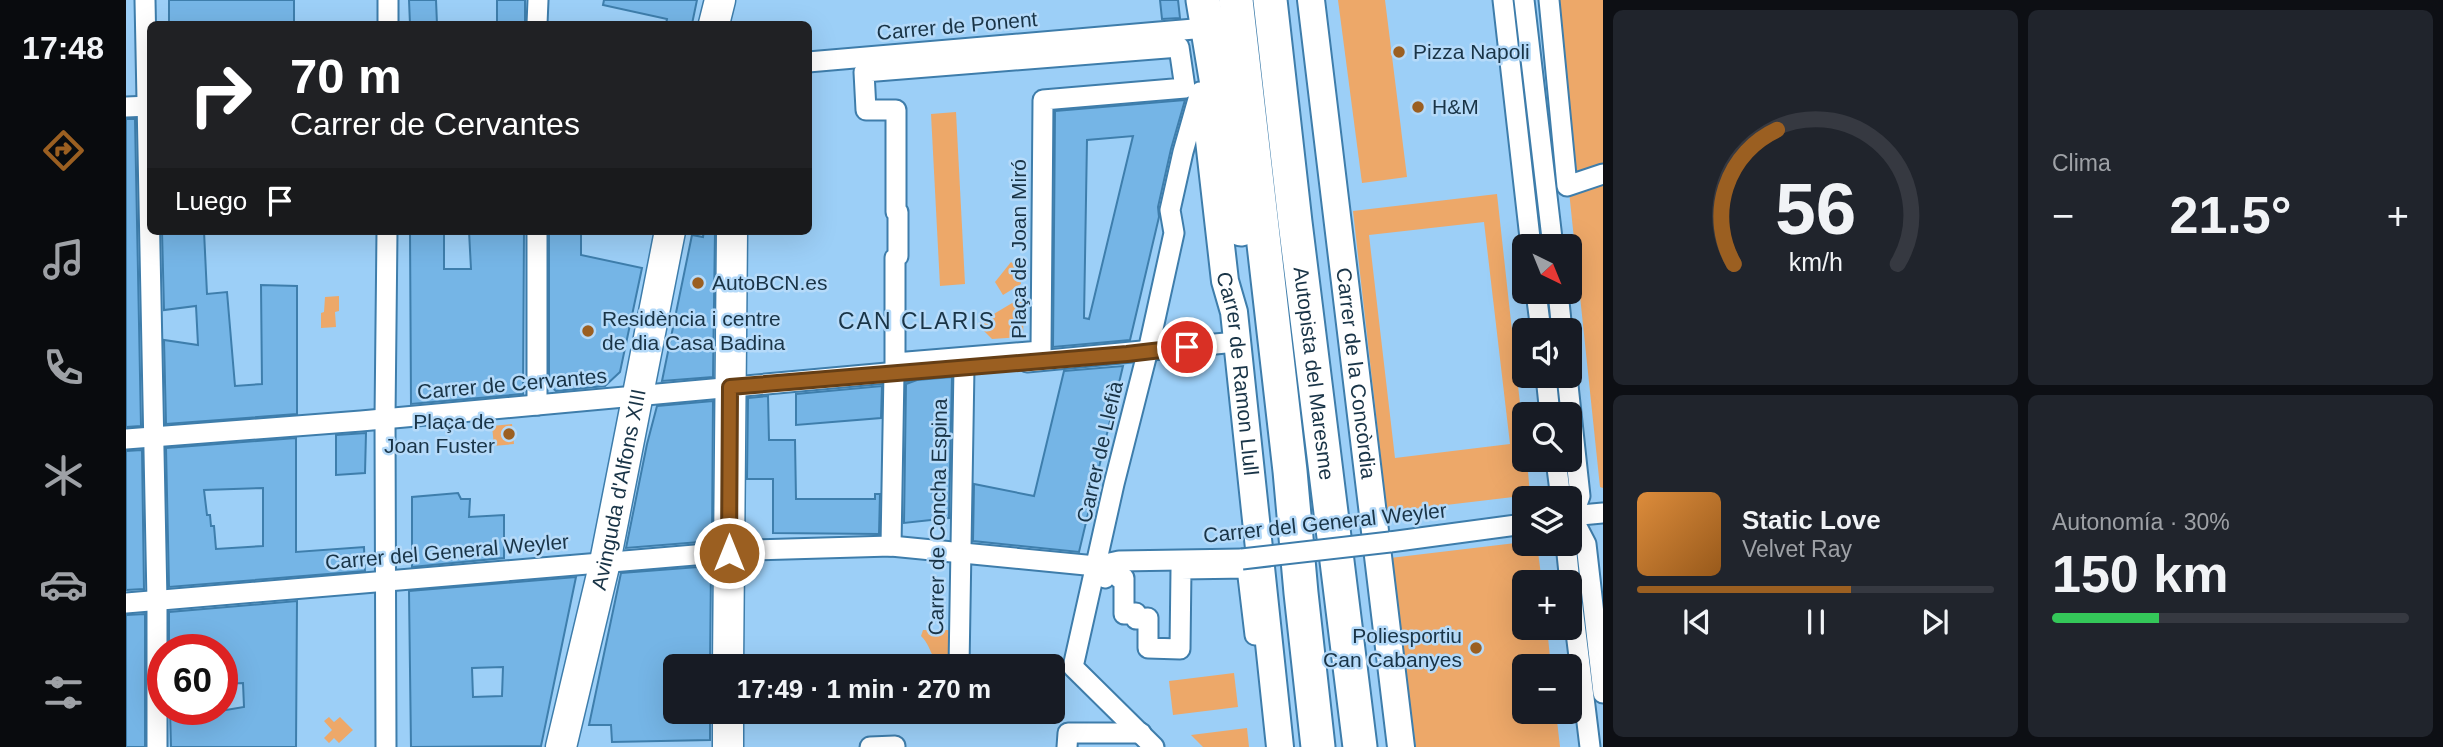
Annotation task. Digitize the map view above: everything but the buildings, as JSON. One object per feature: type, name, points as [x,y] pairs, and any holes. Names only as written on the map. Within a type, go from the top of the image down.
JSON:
[{"type":"highway","name":"Autopista del Maresme","points":[[1236,0],[1290,471],[1318,747]]},
{"type":"highway","name":"Autopista del Maresme","points":[[1270,0],[1295,222],[1361,737]]},
{"type":"highway","points":[[1198,14],[1236,197],[1263,364],[1290,471]]},
{"type":"main road","points":[[715,21],[720,0]]},
{"type":"main road","points":[[729,0],[730,21]]},
{"type":"main road","name":"Avinguda d'Alfons XIII","points":[[561,747],[605,562],[669,235]]},
{"type":"main road","points":[[728,654],[732,235]]},
{"type":"main road","points":[[728,724],[728,747]]},
{"type":"street","points":[[145,0],[147,53]]},
{"type":"street","points":[[388,0],[388,21]]},
{"type":"street","points":[[537,0],[537,21]]},
{"type":"street","name":"Carrer de Ramon Llull","points":[[1191,0],[1198,14],[1225,281],[1234,312],[1280,747]]},
{"type":"street","name":"Carrer de la Concòrdia","points":[[1311,0],[1401,747]]},
{"type":"street","points":[[1503,0],[1530,234]]},
{"type":"street","points":[[1524,0],[1551,234]]},
{"type":"street","points":[[1549,0],[1567,187],[1603,174]]},
{"type":"street","name":"Carrer de Ponent","points":[[812,62],[1198,14]]},
{"type":"street","name":"Plaça de Joan Miró","points":[[1179,47],[1185,88],[1043,100],[1041,351],[895,363],[895,258],[898,256],[896,110],[866,110],[864,72],[1179,47]]},
{"type":"street","name":"Carrer de Llefià","points":[[1147,740],[1073,667],[1174,233],[1170,210],[1183,152],[1203,84]]},
{"type":"street","points":[[126,107],[147,106]]},
{"type":"street","points":[[151,235],[157,747]]},
{"type":"street","points":[[386,747],[384,418],[387,235]]},
{"type":"street","points":[[537,235],[537,405]]},
{"type":"street","name":"Carrer de Cervantes","points":[[126,439],[1236,342]]},
{"type":"street","name":"Carrer de Concha Espina","points":[[959,654],[964,367]]},
{"type":"street","points":[[891,546],[894,372]]},
{"type":"street","points":[[1568,388],[1579,486]]},
{"type":"street","points":[[1582,516],[1603,513]]},
{"type":"street","name":"Carrer del General Weyler","points":[[126,603],[605,562],[891,546],[1096,566],[1119,562],[1242,559],[1512,526]]},
{"type":"street","points":[[1582,537],[1586,544],[1603,693]]},
{"type":"street","points":[[1166,747],[1100,679],[1094,679],[1087,671],[1085,662],[1106,576],[1113,569],[1120,569],[1119,578],[1124,578],[1124,614],[1136,613],[1136,619],[1148,618],[1148,648],[1180,649],[1181,569],[1247,568],[1269,747]]},
{"type":"street","points":[[1577,640],[1590,747]]},
{"type":"street","points":[[1068,740],[1147,740]]},
{"type":"street","points":[[870,747],[895,746]]},
{"type":"shaded area","points":[[1338,0],[1385,0],[1407,177],[1362,183]]},
{"type":"shaded area","points":[[1549,0],[1603,0],[1603,488],[1600,487],[1581,304],[1582,234],[1574,234]]},
{"type":"shaded area","points":[[956,112],[965,284],[940,286],[931,114]]},
{"type":"shaded area","points":[[1497,194],[1512,331],[1512,388],[1518,388],[1520,402],[1512,402],[1512,472],[1528,472],[1529,486],[1512,486],[1512,497],[1387,512],[1353,211]],"holes":[[[1484,222],[1510,444],[1395,458],[1369,235]]]},
{"type":"shaded area","points":[[1011,262],[1021,270],[1021,284],[1003,295],[995,282]]},
{"type":"shaded area","points":[[339,296],[339,311],[335,312],[336,327],[321,328],[325,297]]},
{"type":"shaded area","points":[[1024,296],[1023,337],[992,339],[977,324]]},
{"type":"shaded area","points":[[512,424],[514,444],[494,446],[492,426]]},
{"type":"shaded area","name":"Poliesportiu Can Cabanyes","points":[[1512,543],[1512,556],[1539,556],[1540,570],[1512,570],[1512,640],[1548,640],[1550,654],[1512,654],[1512,724],[1557,724],[1560,747],[1416,747],[1390,558]]},
{"type":"shaded area","points":[[923,630],[953,630],[952,654],[932,654],[921,636]]},
{"type":"shaded area","points":[[1234,673],[1238,707],[1173,715],[1169,681]]},
{"type":"shaded area","points":[[329,717],[334,722],[340,717],[353,730],[339,743],[334,738],[329,743],[324,738],[332,730],[324,721]]},
{"type":"shaded area","points":[[1247,728],[1249,747],[1203,747],[1191,735]]},
{"type":"place","name":"Pizza Napoli","points":[[1399,52]]},
{"type":"place","name":"H&M","points":[[1418,107]]},
{"type":"place","name":"AutoBCN.es","points":[[698,283]]},
{"type":"place","name":"Residència i centre de dia Casa Badina","points":[[588,331]]},
{"type":"place","name":"Plaça de Joan Fuster","points":[[509,434]]},
{"type":"place","name":"Poliesportiu Can Cabanyes","points":[[1476,648]]},
{"type":"district","name":"CAN CLARIS","points":[[917,321]]},
{"type":"route","points":[[729,553],[730,387],[1187,347]]}]
